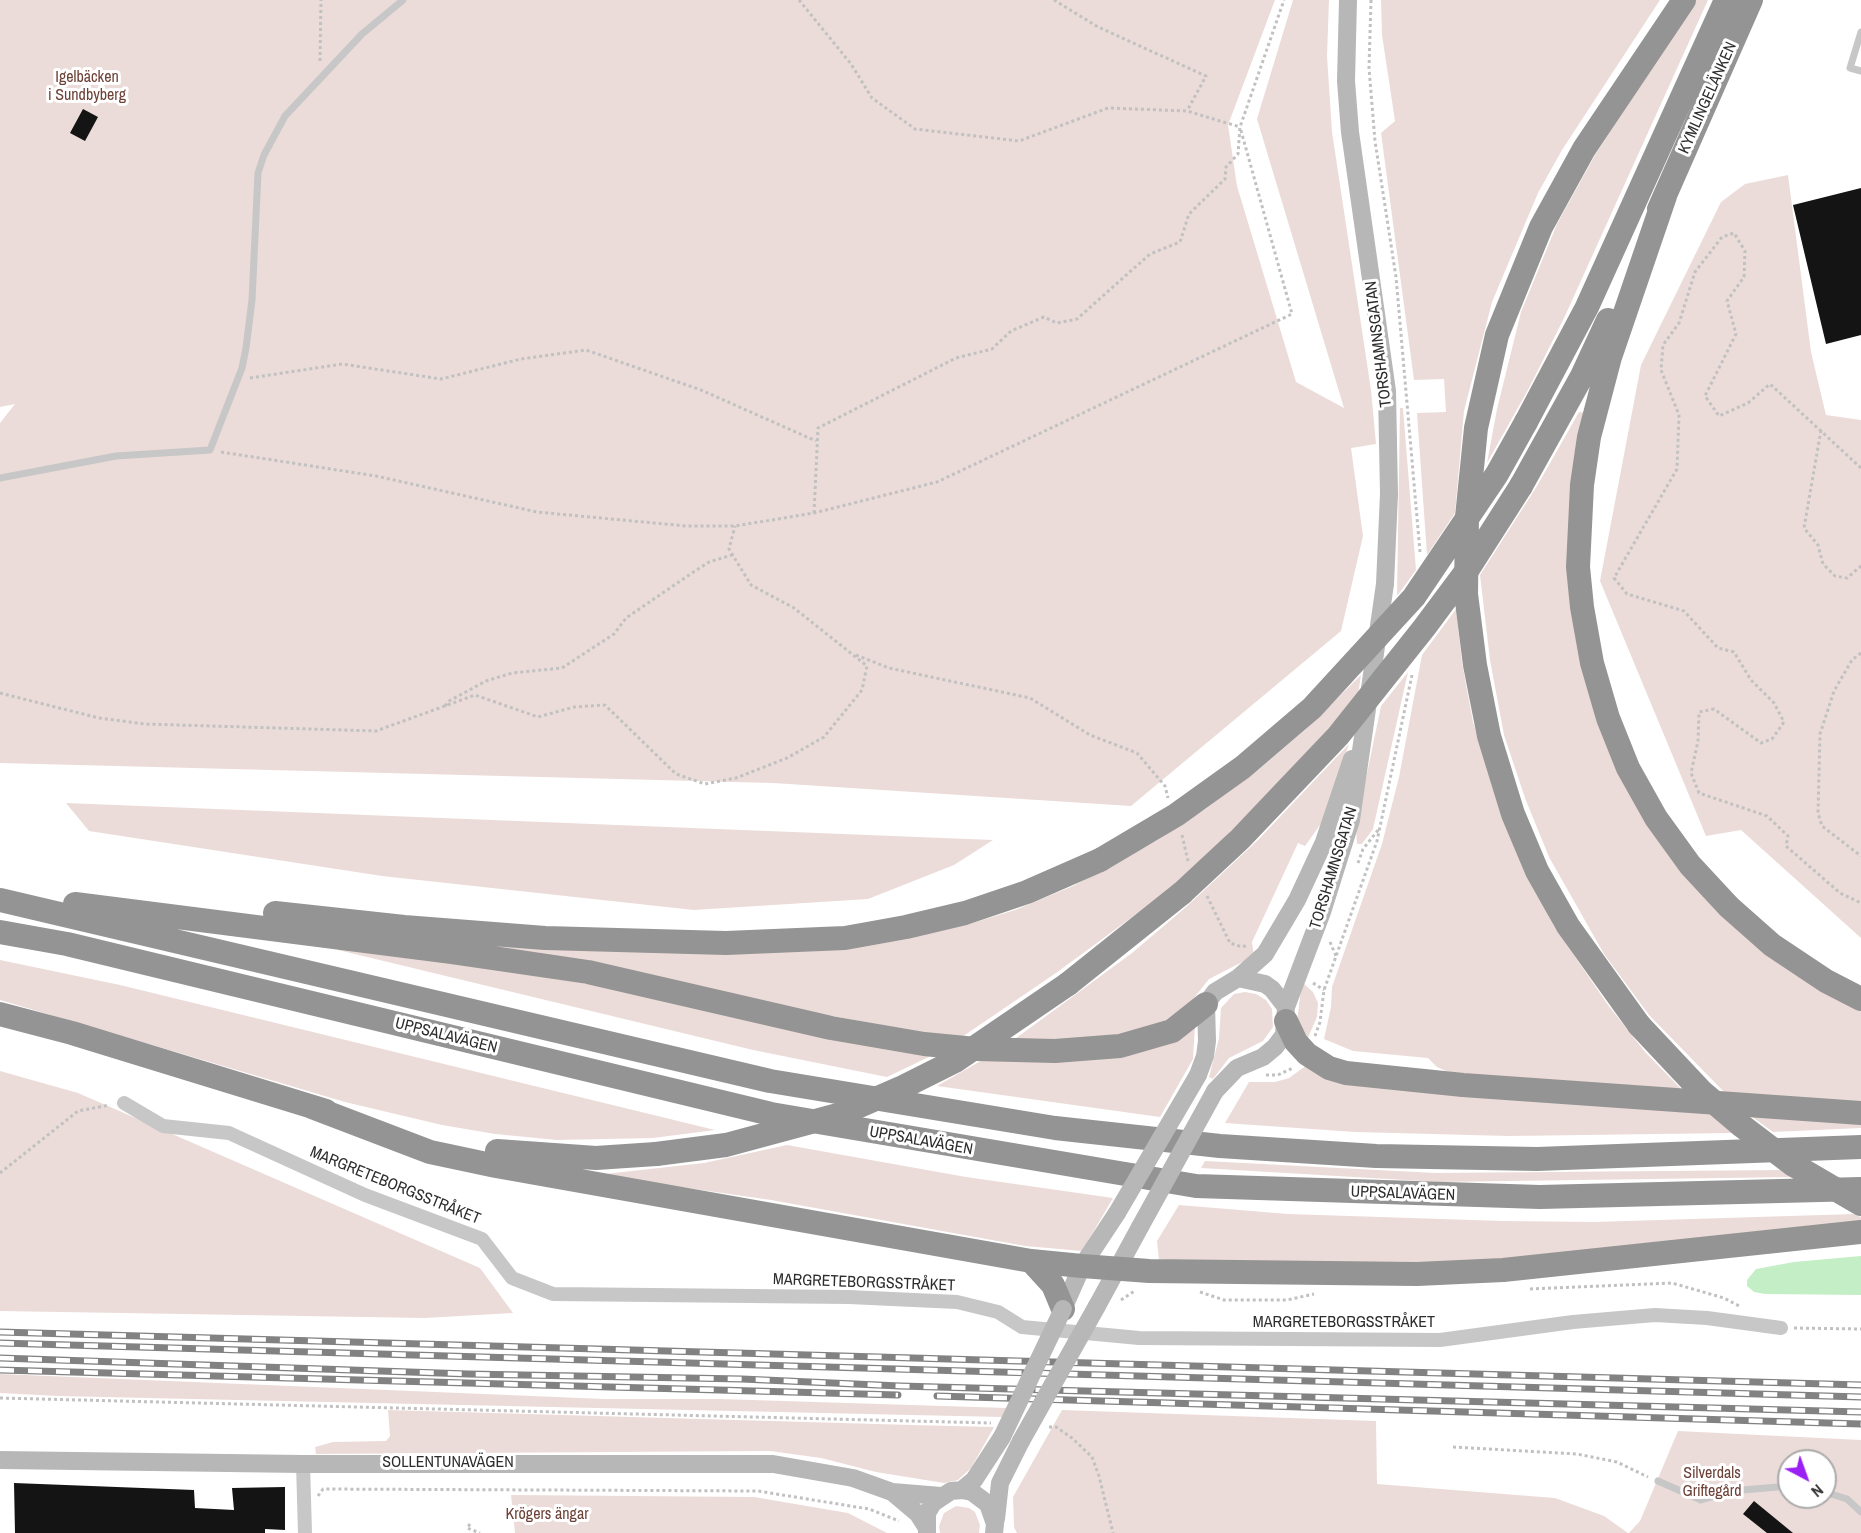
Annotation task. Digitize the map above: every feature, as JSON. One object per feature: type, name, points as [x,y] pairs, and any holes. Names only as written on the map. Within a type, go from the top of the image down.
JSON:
[{"type":"highway","points":[[1684,0],[1584,149],[1541,227],[1497,335],[1476,428],[1467,517],[1466,594],[1475,665],[1489,736],[1513,814],[1537,871],[1568,926],[1639,1024],[1702,1092],[1792,1164],[1861,1204]]},
{"type":"highway","points":[[0,893],[244,909],[404,927],[545,938],[726,943],[845,938],[906,927],[965,913],[1027,892],[1100,860],[1186,808],[1243,767],[1312,708],[1414,597],[1497,474],[1587,307],[1726,0]]},
{"type":"highway","name":"KYMLINGELÄNKEN","points":[[1665,196],[1752,0]]},
{"type":"highway","points":[[0,1014],[72,1033],[393,1130],[478,1149],[525,1155],[596,1158],[656,1154],[726,1145],[841,1114],[903,1088],[955,1061],[1014,1024],[1182,893],[1240,839],[1338,735],[1468,569],[1521,486],[1582,376],[1665,196]]},
{"type":"highway","points":[[1665,196],[1610,357],[1589,437],[1583,475],[1578,523],[1578,567],[1582,607],[1592,663],[1608,718],[1628,768],[1656,818],[1690,865],[1729,907],[1772,945],[1826,981],[1861,999]]},
{"type":"highway","points":[[0,893],[588,972],[831,1028],[976,1049],[1055,1051],[1120,1046],[1172,1031],[1206,1004]]},
{"type":"highway","name":"UPPSALAVÄGEN","points":[[0,900],[771,1082],[1055,1128],[1220,1146],[1376,1156],[1537,1158],[1861,1147]]},
{"type":"highway","name":"UPPSALAVÄGEN","points":[[0,932],[79,947],[771,1114],[1196,1186],[1540,1197],[1861,1189]]},
{"type":"highway","points":[[1286,1014],[1296,1042],[1307,1054],[1329,1068],[1346,1072],[1462,1085],[1861,1113]]},
{"type":"highway","points":[[312,1107],[430,1152],[607,1187],[1031,1261],[1117,1269],[1302,1274],[1417,1274],[1492,1270],[1861,1232]]},
{"type":"highway","points":[[1031,1261],[1049,1279],[1064,1309]]},
{"type":"street","name":"TORSHAMNSGATAN","points":[[994,1528],[1000,1483],[1021,1441],[1215,1090],[1237,1068],[1263,1057],[1284,1035],[1286,1014],[1351,820],[1385,584],[1389,494],[1387,391],[1350,132],[1346,81],[1348,0]]},
{"type":"street","name":"TORSHAMNSGATAN","points":[[1206,1004],[1215,992],[1238,978],[1265,954],[1297,900],[1324,842],[1364,724]]},
{"type":"street","points":[[1238,978],[1264,984],[1279,995],[1286,1014]]},
{"type":"street","points":[[994,1528],[988,1504],[981,1497],[962,1490],[974,1480],[998,1430],[1064,1309],[1082,1266],[1117,1213],[1198,1075],[1206,1048],[1206,1004]]},
{"type":"street","name":"MARGRETEBORGSSTRÅKET","points":[[124,1103],[163,1126],[229,1133],[365,1195],[482,1239],[512,1278],[553,1293],[849,1297],[957,1302],[998,1312],[1022,1327],[1139,1338],[1440,1340],[1573,1322],[1655,1316],[1707,1318],[1781,1328]]},
{"type":"street","name":"SOLLENTUNAVÄGEN","points":[[0,1460],[303,1464],[773,1464],[853,1478],[892,1492],[941,1496],[962,1490]]},
{"type":"street","points":[[303,1464],[305,1533]]},
{"type":"street","name":"SOLLENTUNAVÄGEN","points":[[892,1492],[918,1514],[926,1529]]},
{"type":"street","name":"SOLLENTUNAVÄGEN","points":[[926,1529],[927,1513],[941,1496]]},
{"type":"lane","points":[[0,478],[116,456],[210,450],[237,379],[246,348],[252,300],[258,173],[272,137],[285,116],[362,34],[404,0]]},
{"type":"lane","points":[[1861,32],[1850,68],[1861,71]]},
{"type":"lane","points":[[1658,1481],[1701,1500],[1731,1491],[1777,1487]]},
{"type":"lane","points":[[1837,1496],[1847,1499],[1861,1512]]},
{"type":"path","points":[[319,81],[321,0]]},
{"type":"path","points":[[799,0],[851,64],[872,98],[915,129],[1019,141],[1108,108],[1187,111],[1240,127]]},
{"type":"path","points":[[1054,0],[1098,27],[1206,76],[1187,111]]},
{"type":"path","points":[[814,513],[818,428],[956,358],[992,349],[1011,331],[1044,317],[1057,323],[1077,319],[1150,254],[1180,242],[1189,214],[1225,179],[1226,167],[1238,154],[1240,127],[1284,0]]},
{"type":"path","points":[[210,450],[376,476],[537,512],[686,526],[735,526],[814,513],[937,482],[1293,314],[1240,127]]},
{"type":"path","points":[[1861,468],[1770,384],[1748,403],[1719,416],[1705,396],[1736,334],[1727,301],[1744,277],[1744,251],[1734,233],[1722,237],[1695,272],[1679,323],[1663,345],[1661,370],[1679,415],[1677,469],[1614,578],[1627,594],[1684,610],[1718,648],[1734,652],[1751,680],[1774,703],[1784,722],[1772,739],[1761,743],[1714,709],[1699,712],[1698,741],[1691,773],[1699,792],[1767,816],[1788,836],[1786,846],[1840,893],[1861,903]]},
{"type":"path","points":[[237,379],[342,364],[441,379],[520,359],[586,350],[701,390],[816,441]]},
{"type":"path","points":[[1821,430],[1804,528],[1818,545],[1823,564],[1835,576],[1846,578],[1861,566]]},
{"type":"path","points":[[0,693],[99,718],[156,725],[376,731],[475,695],[538,717],[574,707],[605,705],[676,774],[705,784],[736,778],[769,766],[824,737],[862,690],[867,666],[794,608],[751,585],[729,549],[735,526]]},
{"type":"path","points":[[445,706],[448,701],[486,681],[512,673],[562,668],[614,634],[626,618],[692,573],[709,562],[732,555]]},
{"type":"path","points":[[1861,653],[1852,660],[1839,683],[1820,734],[1818,813],[1822,826],[1861,856]]},
{"type":"path","points":[[854,654],[889,668],[1030,698],[1090,735],[1137,753],[1164,786],[1168,800]]},
{"type":"path","points":[[1358,863],[1363,849],[1380,828]]},
{"type":"path","points":[[1332,938],[1330,944],[1336,956]]},
{"type":"path","points":[[0,1173],[78,1111],[124,1103]]},
{"type":"path","points":[[1781,1328],[1861,1329]]},
{"type":"path","points":[[0,1398],[998,1430]]},
{"type":"path","points":[[1046,1426],[1056,1427],[1092,1457],[1113,1533]]},
{"type":"path","points":[[1453,1447],[1576,1454],[1617,1462],[1658,1481]]},
{"type":"path","points":[[322,1490],[758,1491],[869,1509],[902,1523]]},
{"type":"path","points":[[470,1524],[467,1528],[480,1533]]},
{"type":"green space","name":"Igelbäcken i Sundbyberg","points":[[0,0],[1275,0],[1228,125],[1237,186],[1296,382],[1344,408],[1257,119],[1293,0],[1329,0],[1327,56],[1332,132],[1371,390],[1376,444],[1351,448],[1363,536],[1341,631],[1131,806],[773,783],[0,763],[0,423],[15,404],[0,407]]},
{"type":"green space","points":[[1381,0],[1660,0],[1562,150],[1538,193],[1492,302],[1464,411],[1455,513],[1427,555],[1417,413],[1446,412],[1444,379],[1414,380],[1381,133],[1395,121],[1382,35]]},
{"type":"green space","points":[[1696,0],[1708,0],[1565,316],[1529,388],[1487,463],[1497,409],[1521,312],[1557,224],[1595,155]]},
{"type":"green space","points":[[1788,175],[1811,352],[1826,415],[1861,420],[1861,938],[1741,830],[1706,836],[1600,581],[1641,365],[1721,202],[1745,184]]},
{"type":"green space","points":[[1400,408],[1403,408],[1416,570],[1397,596]]},
{"type":"green space","points":[[1579,412],[1586,413],[1569,535],[1643,814],[1861,1009],[1861,1103],[1730,1098],[1649,1015],[1604,954],[1549,857],[1525,798],[1504,735],[1490,660],[1480,575],[1537,486]]},
{"type":"green space","points":[[1456,609],[1462,663],[1473,722],[1496,798],[1522,864],[1554,926],[1608,1005],[1645,1052],[1687,1095],[1451,1073],[1437,1067],[1428,1058],[1353,1051],[1324,1039],[1331,1007],[1332,987],[1382,844],[1399,777],[1422,655]]},
{"type":"green space","points":[[1408,672],[1373,829],[1362,844],[1357,844],[1356,826],[1381,706]]},
{"type":"green space","points":[[1361,675],[1358,695],[1309,752],[1199,863],[1154,901],[1056,973],[959,1039],[399,937],[512,945],[966,925],[1015,910],[1073,886],[1156,841],[1204,810],[1258,770],[1305,730]]},
{"type":"green space","points":[[1349,744],[1325,818],[1305,846],[1298,843],[1252,942],[1254,956],[1209,979],[1179,1017],[1137,1033],[1008,1044],[1132,953],[1186,907],[1258,840]]},
{"type":"green space","points":[[66,803],[993,840],[954,865],[868,899],[694,910],[382,876],[89,831]]},
{"type":"green space","points":[[338,947],[573,981],[933,1055],[887,1077],[753,1050],[338,950]]},
{"type":"green space","points":[[0,960],[120,985],[715,1130],[653,1138],[557,1140],[495,1134],[442,1125],[345,1102],[0,1000]]},
{"type":"green space","points":[[1302,982],[1313,992],[1318,1003],[1317,1017],[1306,1042],[1297,1021]]},
{"type":"green space","points":[[1245,992],[1256,994],[1266,1000],[1272,1009],[1273,1027],[1263,1041],[1229,1058],[1213,1079],[1209,1077],[1219,1038],[1221,1008],[1234,994]]},
{"type":"green space","points":[[1195,1025],[1193,1059],[1160,1117],[937,1086],[984,1059]]},
{"type":"green space","points":[[1307,1065],[1710,1114],[1732,1133],[1509,1136],[1355,1132],[1225,1123],[1249,1082],[1275,1082],[1289,1078]]},
{"type":"green space","points":[[0,1071],[78,1093],[480,1268],[513,1313],[425,1318],[0,1311]]},
{"type":"green space","points":[[1751,1116],[1861,1122],[1861,1128],[1773,1132]]},
{"type":"green space","points":[[787,1145],[966,1177],[1113,1198],[1082,1251],[1025,1246],[771,1200],[596,1175],[704,1163]]},
{"type":"green space","points":[[1205,1161],[1435,1173],[1781,1170],[1792,1177],[1439,1182],[1201,1168]]},
{"type":"green space","points":[[1179,1205],[1288,1214],[1503,1221],[1594,1222],[1855,1214],[1861,1217],[1861,1223],[1482,1263],[1188,1263],[1159,1259],[1157,1241]]},
{"type":"green space","points":[[0,1374],[605,1399],[720,1399],[1007,1408],[1002,1417],[58,1396],[0,1393]]},
{"type":"green space","points":[[388,1410],[994,1427],[971,1468],[958,1480],[944,1483],[876,1472],[821,1458],[770,1451],[316,1454],[315,1447],[333,1442],[386,1441],[390,1436]]},
{"type":"green space","points":[[1062,1410],[1376,1421],[1377,1484],[1555,1498],[1604,1516],[1628,1533],[1017,1533],[1014,1527],[1013,1497]]},
{"type":"green space","name":"Silverdals Griftegård","points":[[1678,1431],[1861,1440],[1861,1533],[1629,1533],[1640,1521]]},
{"type":"green space","name":"Krögers ängar","points":[[511,1495],[754,1497],[848,1513],[887,1533],[515,1533]]},
{"type":"green space","points":[[956,1506],[969,1508],[975,1512],[980,1525],[979,1533],[940,1533],[939,1526],[944,1513]]},
{"type":"shaded area","points":[[1861,1256],[1861,1295],[1765,1294],[1754,1292],[1747,1286],[1747,1280],[1756,1269],[1794,1262]]},
{"type":"building","points":[[83,109],[98,117],[85,141],[70,133]]},
{"type":"building","points":[[1861,188],[1861,335],[1826,344],[1793,205]]},
{"type":"building","points":[[14,1483],[194,1490],[195,1508],[234,1510],[232,1488],[285,1487],[285,1530],[265,1529],[265,1533],[15,1533]]},
{"type":"building","points":[[1754,1501],[1793,1533],[1767,1533],[1743,1514]]},
{"type":"railway","points":[[0,1332],[1861,1385]]},
{"type":"railway","points":[[0,1343],[1861,1397]]},
{"type":"railway","points":[[0,1358],[468,1374],[742,1379],[900,1386],[1861,1412]]},
{"type":"railway","points":[[0,1370],[898,1395]]},
{"type":"railway","points":[[937,1396],[1861,1424]]}]
